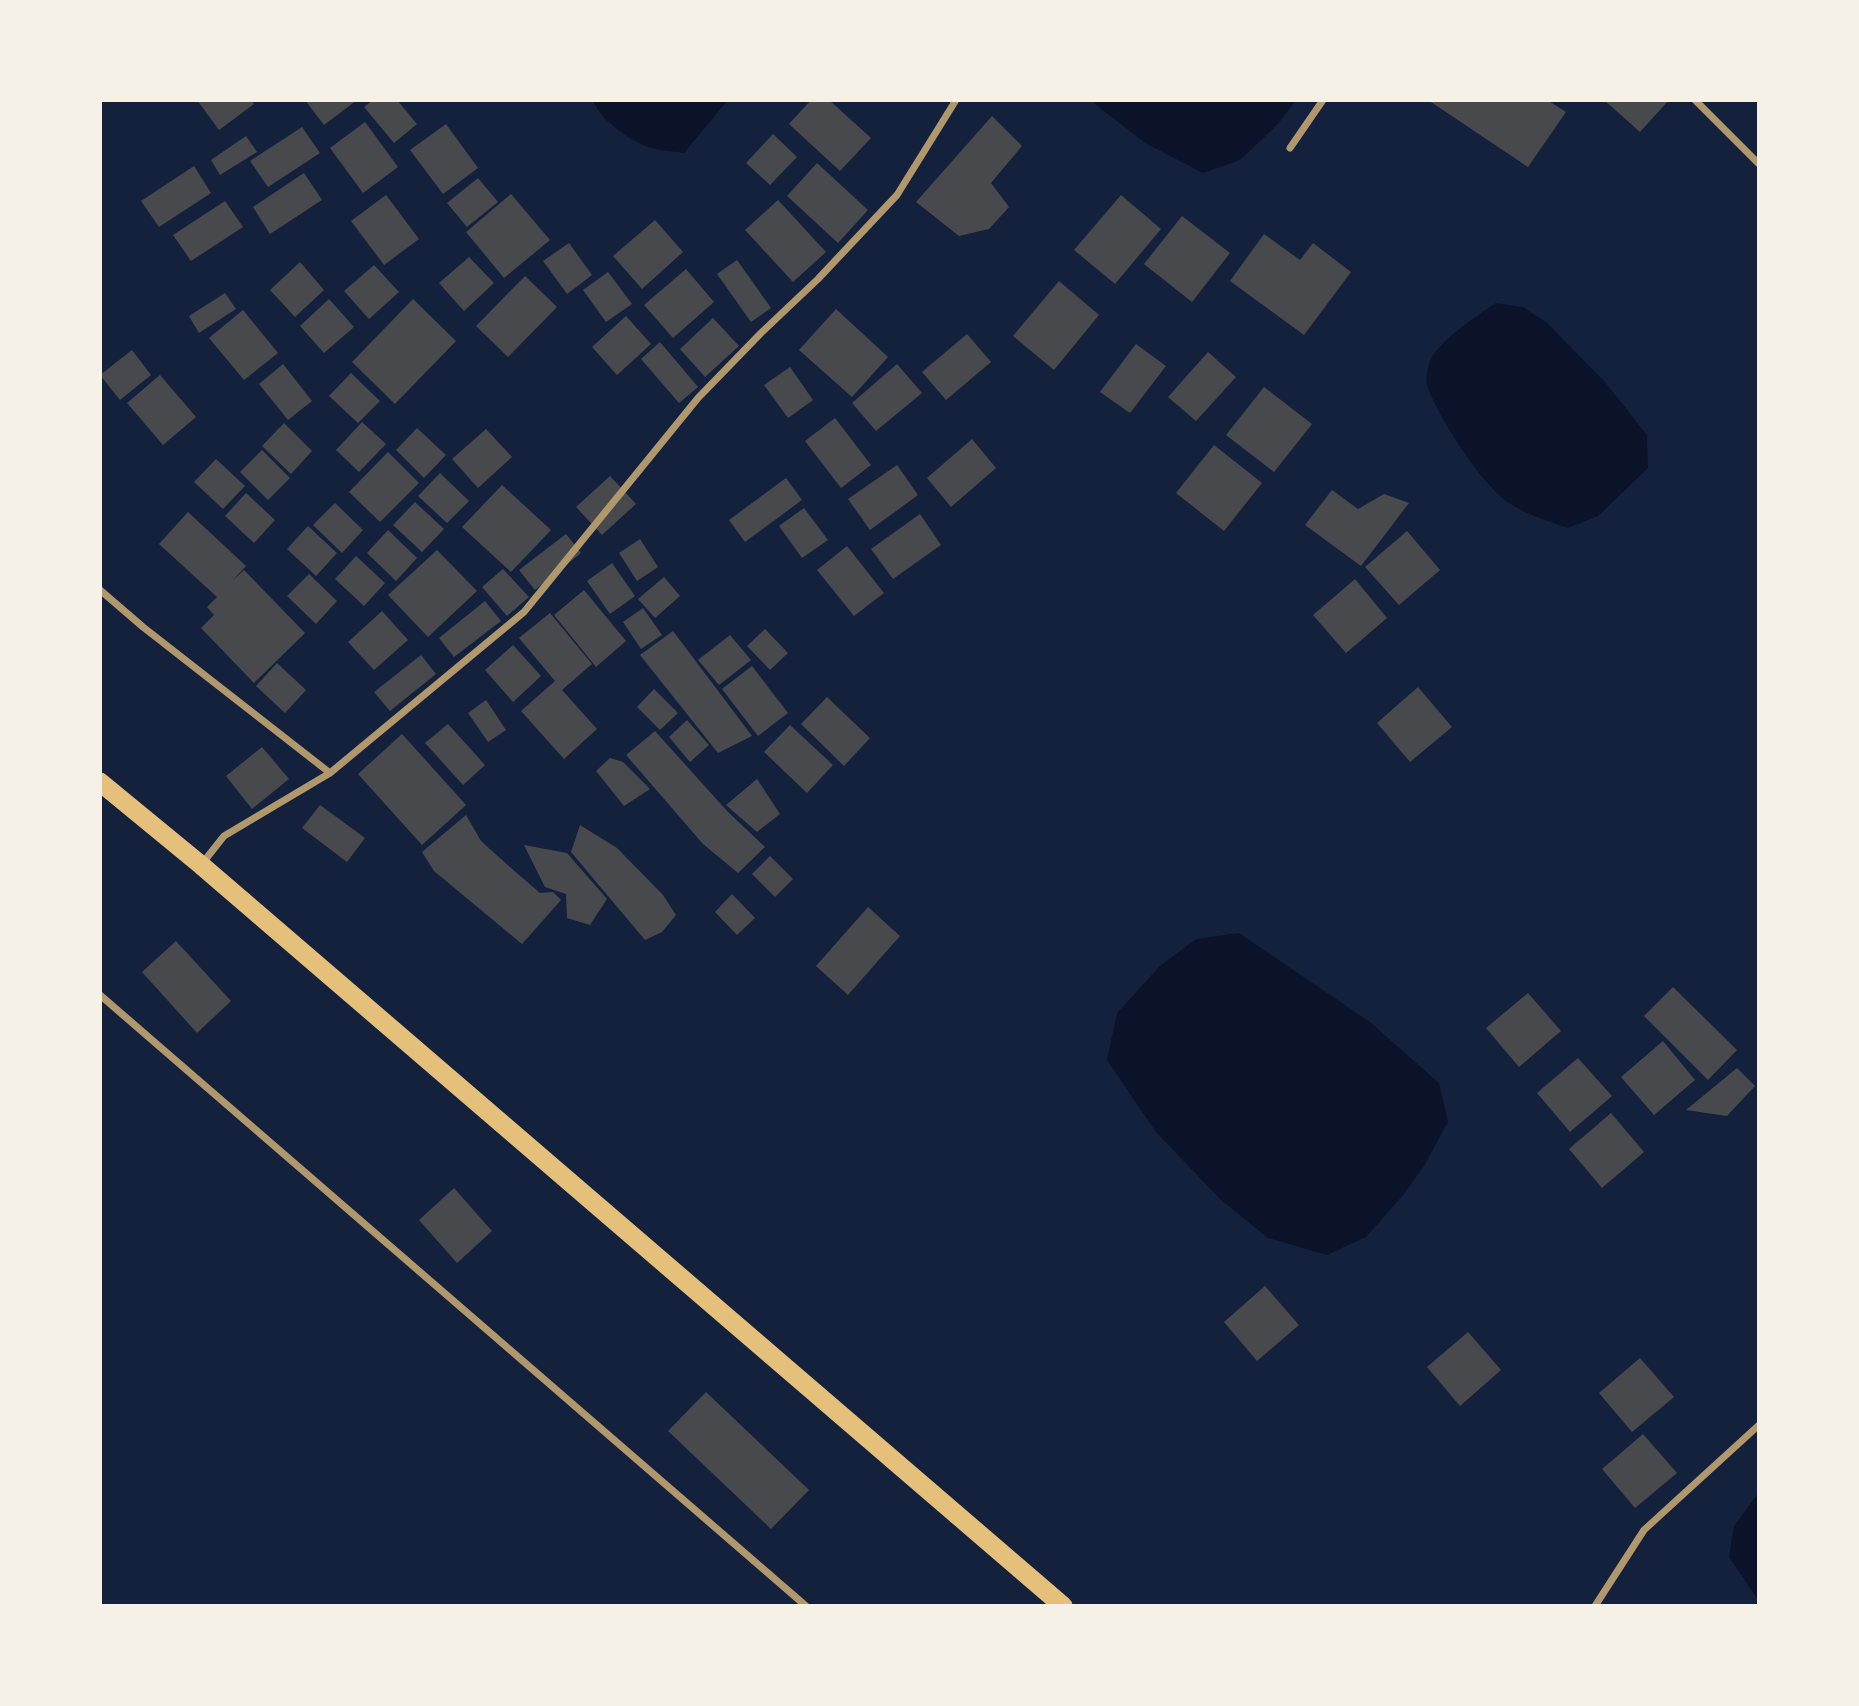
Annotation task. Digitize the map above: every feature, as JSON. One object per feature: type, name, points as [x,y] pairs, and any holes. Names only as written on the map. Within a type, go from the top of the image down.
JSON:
[{"type":"highway","points":[[100,782],[201,865],[1063,1606]]},
{"type":"street","points":[[201,865],[224,836],[330,773],[524,612],[698,398],[818,279],[897,195],[956,100]]},
{"type":"street","points":[[1290,148],[1323,100]]},
{"type":"street","points":[[1695,100],[1759,164]]},
{"type":"street","points":[[100,590],[143,627],[330,773]]},
{"type":"street","points":[[100,995],[806,1606]]},
{"type":"street","points":[[1595,1606],[1644,1530],[1759,1425]]},
{"type":"water","points":[[593,100],[728,100],[684,153],[655,149],[631,139],[601,114]]},
{"type":"water","points":[[1094,100],[1296,100],[1278,124],[1240,160],[1203,173],[1145,143],[1095,104]]},
{"type":"water","points":[[1496,303],[1523,307],[1547,323],[1605,382],[1647,435],[1648,468],[1598,516],[1568,528],[1523,511],[1498,494],[1462,449],[1440,414],[1427,385],[1428,368],[1436,352],[1461,328]]},
{"type":"water","points":[[1239,933],[1370,1022],[1439,1083],[1448,1122],[1424,1166],[1404,1194],[1366,1237],[1327,1255],[1268,1238],[1221,1200],[1156,1132],[1107,1060],[1117,1013],[1160,966],[1196,939]]},
{"type":"water","points":[[1759,1492],[1759,1601],[1729,1557],[1734,1526]]},
{"type":"building","points":[[197,100],[251,100],[254,104],[219,130]]},
{"type":"building","points":[[305,100],[357,100],[324,125]]},
{"type":"building","points":[[373,100],[397,100],[417,124],[394,143],[364,107]]},
{"type":"building","points":[[811,100],[829,100],[871,138],[840,171],[789,124]]},
{"type":"building","points":[[1547,100],[1566,112],[1528,167],[1431,102]]},
{"type":"building","points":[[1604,100],[1666,100],[1668,101],[1640,132]]},
{"type":"building","points":[[992,116],[1022,146],[991,183],[1009,207],[989,229],[959,236],[916,202]]},
{"type":"building","points":[[365,122],[398,167],[363,193],[330,148]]},
{"type":"building","points":[[446,124],[478,168],[443,194],[410,150]]},
{"type":"building","points":[[302,127],[320,153],[268,187],[250,161]]},
{"type":"building","points":[[773,134],[797,157],[770,185],[746,163]]},
{"type":"building","points":[[246,136],[257,152],[220,175],[211,160]]},
{"type":"building","points":[[817,163],[868,210],[838,243],[787,196]]},
{"type":"building","points":[[194,166],[211,193],[159,227],[141,201]]},
{"type":"building","points":[[304,173],[322,200],[270,234],[253,207]]},
{"type":"building","points":[[478,178],[498,202],[467,227],[447,203]]},
{"type":"building","points":[[511,194],[550,240],[504,278],[466,232]]},
{"type":"building","points":[[386,195],[419,239],[384,265],[351,221]]},
{"type":"building","points":[[1121,195],[1161,229],[1115,284],[1074,250]]},
{"type":"building","points":[[778,200],[826,252],[793,282],[745,230]]},
{"type":"building","points":[[225,201],[243,227],[191,261],[173,235]]},
{"type":"building","points":[[1182,216],[1230,253],[1192,302],[1144,264]]},
{"type":"building","points":[[655,220],[683,252],[642,289],[613,256]]},
{"type":"building","points":[[1264,234],[1300,260],[1313,243],[1351,272],[1304,335],[1230,281]]},
{"type":"building","points":[[569,243],[592,275],[567,294],[543,261]]},
{"type":"building","points":[[469,257],[494,283],[464,311],[439,283]]},
{"type":"building","points":[[737,260],[771,308],[751,322],[717,274]]},
{"type":"building","points":[[300,262],[324,290],[295,317],[270,290]]},
{"type":"building","points":[[374,265],[399,292],[369,319],[344,291]]},
{"type":"building","points":[[686,269],[714,302],[673,338],[644,305]]},
{"type":"building","points":[[608,272],[632,304],[606,322],[583,290]]},
{"type":"building","points":[[525,276],[557,307],[508,357],[476,326]]},
{"type":"building","points":[[1059,281],[1099,315],[1054,370],[1013,336]]},
{"type":"building","points":[[225,293],[236,309],[199,333],[189,316]]},
{"type":"building","points":[[329,299],[354,327],[324,353],[300,326]]},
{"type":"building","points":[[413,299],[456,341],[395,404],[352,362]]},
{"type":"building","points":[[836,309],[888,357],[852,397],[799,350]]},
{"type":"building","points":[[243,310],[278,353],[244,380],[209,338]]},
{"type":"building","points":[[626,316],[651,344],[617,375],[592,347]]},
{"type":"building","points":[[713,318],[739,346],[705,377],[680,349]]},
{"type":"building","points":[[967,334],[991,362],[946,400],[922,372]]},
{"type":"building","points":[[660,342],[698,387],[679,403],[641,359]]},
{"type":"building","points":[[1136,344],[1166,366],[1130,413],[1100,392]]},
{"type":"building","points":[[132,350],[151,375],[120,400],[100,375]]},
{"type":"building","points":[[1208,352],[1236,377],[1196,421],[1168,397]]},
{"type":"building","points":[[283,364],[312,401],[288,420],[259,384]]},
{"type":"building","points":[[897,364],[922,393],[876,431],[852,403]]},
{"type":"building","points":[[790,367],[813,400],[788,418],[764,385]]},
{"type":"building","points":[[351,373],[380,401],[358,423],[329,396]]},
{"type":"building","points":[[160,375],[196,417],[163,445],[127,403]]},
{"type":"building","points":[[1264,387],[1312,424],[1274,472],[1226,435]]},
{"type":"building","points":[[835,418],[871,465],[841,488],[805,441]]},
{"type":"building","points":[[362,422],[386,444],[359,472],[336,450]]},
{"type":"building","points":[[284,423],[312,451],[291,474],[262,446]]},
{"type":"building","points":[[417,428],[446,455],[424,478],[396,450]]},
{"type":"building","points":[[486,429],[512,457],[478,488],[452,459]]},
{"type":"building","points":[[972,439],[996,468],[951,507],[927,478]]},
{"type":"building","points":[[1214,445],[1262,483],[1224,531],[1176,493]]},
{"type":"building","points":[[262,450],[290,478],[268,500],[240,472]]},
{"type":"building","points":[[388,452],[419,483],[380,522],[349,492]]},
{"type":"building","points":[[216,459],[245,486],[223,509],[194,482]]},
{"type":"building","points":[[897,465],[918,495],[870,530],[848,499]]},
{"type":"building","points":[[440,473],[469,501],[447,523],[418,496]]},
{"type":"building","points":[[610,476],[636,504],[602,535],[576,507]]},
{"type":"building","points":[[786,478],[802,500],[745,542],[729,520]]},
{"type":"building","points":[[502,485],[551,530],[511,572],[462,527]]},
{"type":"building","points":[[1332,490],[1358,509],[1384,494],[1409,503],[1361,566],[1305,525]]},
{"type":"building","points":[[246,493],[275,520],[254,543],[225,516]]},
{"type":"building","points":[[415,502],[444,529],[422,552],[393,525]]},
{"type":"building","points":[[335,503],[363,530],[342,553],[313,525]]},
{"type":"building","points":[[804,508],[828,540],[802,558],[779,526]]},
{"type":"building","points":[[188,512],[246,566],[232,581],[244,570],[305,633],[254,683],[201,628],[214,615],[207,607],[217,597],[159,544]]},
{"type":"building","points":[[920,514],[941,545],[893,579],[871,549]]},
{"type":"building","points":[[308,526],[337,553],[316,576],[287,549]]},
{"type":"building","points":[[388,530],[417,558],[396,581],[367,553]]},
{"type":"building","points":[[1407,531],[1440,570],[1399,605],[1365,567]]},
{"type":"building","points":[[566,534],[581,553],[535,590],[519,570]]},
{"type":"building","points":[[640,539],[658,567],[637,581],[619,553]]},
{"type":"building","points":[[847,546],[884,593],[854,616],[817,570]]},
{"type":"building","points":[[437,550],[477,591],[428,637],[388,595]]},
{"type":"building","points":[[356,556],[385,583],[364,606],[335,579]]},
{"type":"building","points":[[612,563],[635,596],[610,614],[587,581]]},
{"type":"building","points":[[503,569],[529,597],[507,616],[482,587]]},
{"type":"building","points":[[309,574],[337,601],[316,624],[287,596]]},
{"type":"building","points":[[664,577],[680,596],[655,618],[638,599]]},
{"type":"building","points":[[1355,579],[1387,618],[1346,653],[1313,615]]},
{"type":"building","points":[[584,590],[626,641],[596,667],[554,615]]},
{"type":"building","points":[[485,601],[501,621],[454,657],[439,638]]},
{"type":"building","points":[[643,608],[662,635],[641,649],[623,622]]},
{"type":"building","points":[[382,611],[408,640],[374,670],[348,642]]},
{"type":"building","points":[[550,613],[592,664],[562,690],[597,729],[564,759],[521,711],[555,681],[519,638]]},
{"type":"building","points":[[765,629],[788,653],[770,670],[747,646]]},
{"type":"building","points":[[673,631],[752,736],[718,753],[640,655]]},
{"type":"building","points":[[730,635],[751,660],[719,685],[698,660]]},
{"type":"building","points":[[513,645],[541,676],[513,702],[485,670]]},
{"type":"building","points":[[421,655],[436,674],[390,711],[374,692]]},
{"type":"building","points":[[277,663],[306,690],[285,713],[256,686]]},
{"type":"building","points":[[752,666],[788,713],[758,736],[722,689]]},
{"type":"building","points":[[1418,687],[1452,727],[1410,762],[1377,723]]},
{"type":"building","points":[[654,689],[678,713],[660,730],[637,707]]},
{"type":"building","points":[[827,697],[870,738],[844,766],[801,724]]},
{"type":"building","points":[[486,700],[506,730],[488,742],[468,713]]},
{"type":"building","points":[[687,720],[709,745],[690,762],[669,737]]},
{"type":"building","points":[[448,724],[485,765],[463,785],[425,743]]},
{"type":"building","points":[[790,725],[833,765],[807,793],[764,752]]},
{"type":"building","points":[[655,731],[728,812],[765,847],[738,873],[703,844],[626,755]]},
{"type":"building","points":[[402,734],[466,805],[422,845],[358,774]]},
{"type":"building","points":[[262,747],[289,779],[252,809],[226,776]]},
{"type":"building","points":[[610,758],[623,762],[650,789],[624,806],[596,771]]},
{"type":"building","points":[[757,779],[780,814],[757,832],[726,805]]},
{"type":"building","points":[[320,805],[365,838],[347,862],[302,828]]},
{"type":"building","points":[[466,815],[481,841],[511,868],[540,893],[553,892],[561,900],[522,944],[434,871],[422,852]]},
{"type":"building","points":[[580,825],[617,848],[663,895],[676,915],[662,932],[645,940],[571,852]]},
{"type":"building","points":[[524,845],[567,853],[607,899],[590,925],[567,918],[566,894],[545,887]]},
{"type":"building","points":[[770,856],[793,879],[775,897],[752,874]]},
{"type":"building","points":[[732,894],[755,918],[737,935],[715,912]]},
{"type":"building","points":[[868,907],[900,936],[848,995],[816,966]]},
{"type":"building","points":[[176,941],[231,1001],[197,1033],[142,972]]},
{"type":"building","points":[[1673,987],[1737,1050],[1708,1080],[1644,1016]]},
{"type":"building","points":[[1528,993],[1561,1031],[1519,1067],[1486,1028]]},
{"type":"building","points":[[1663,1041],[1695,1080],[1654,1115],[1621,1077]]},
{"type":"building","points":[[1578,1058],[1612,1096],[1570,1132],[1537,1093]]},
{"type":"building","points":[[1737,1068],[1755,1086],[1727,1116],[1686,1110]]},
{"type":"building","points":[[1611,1113],[1644,1152],[1602,1188],[1569,1149]]},
{"type":"building","points":[[454,1188],[492,1231],[457,1263],[419,1220]]},
{"type":"building","points":[[1265,1286],[1299,1325],[1257,1361],[1224,1322]]},
{"type":"building","points":[[1468,1332],[1501,1370],[1460,1406],[1427,1367]]},
{"type":"building","points":[[1640,1358],[1674,1397],[1632,1432],[1599,1393]]},
{"type":"building","points":[[706,1392],[809,1490],[771,1529],[668,1431]]},
{"type":"building","points":[[1643,1434],[1677,1473],[1635,1508],[1602,1469]]}]
